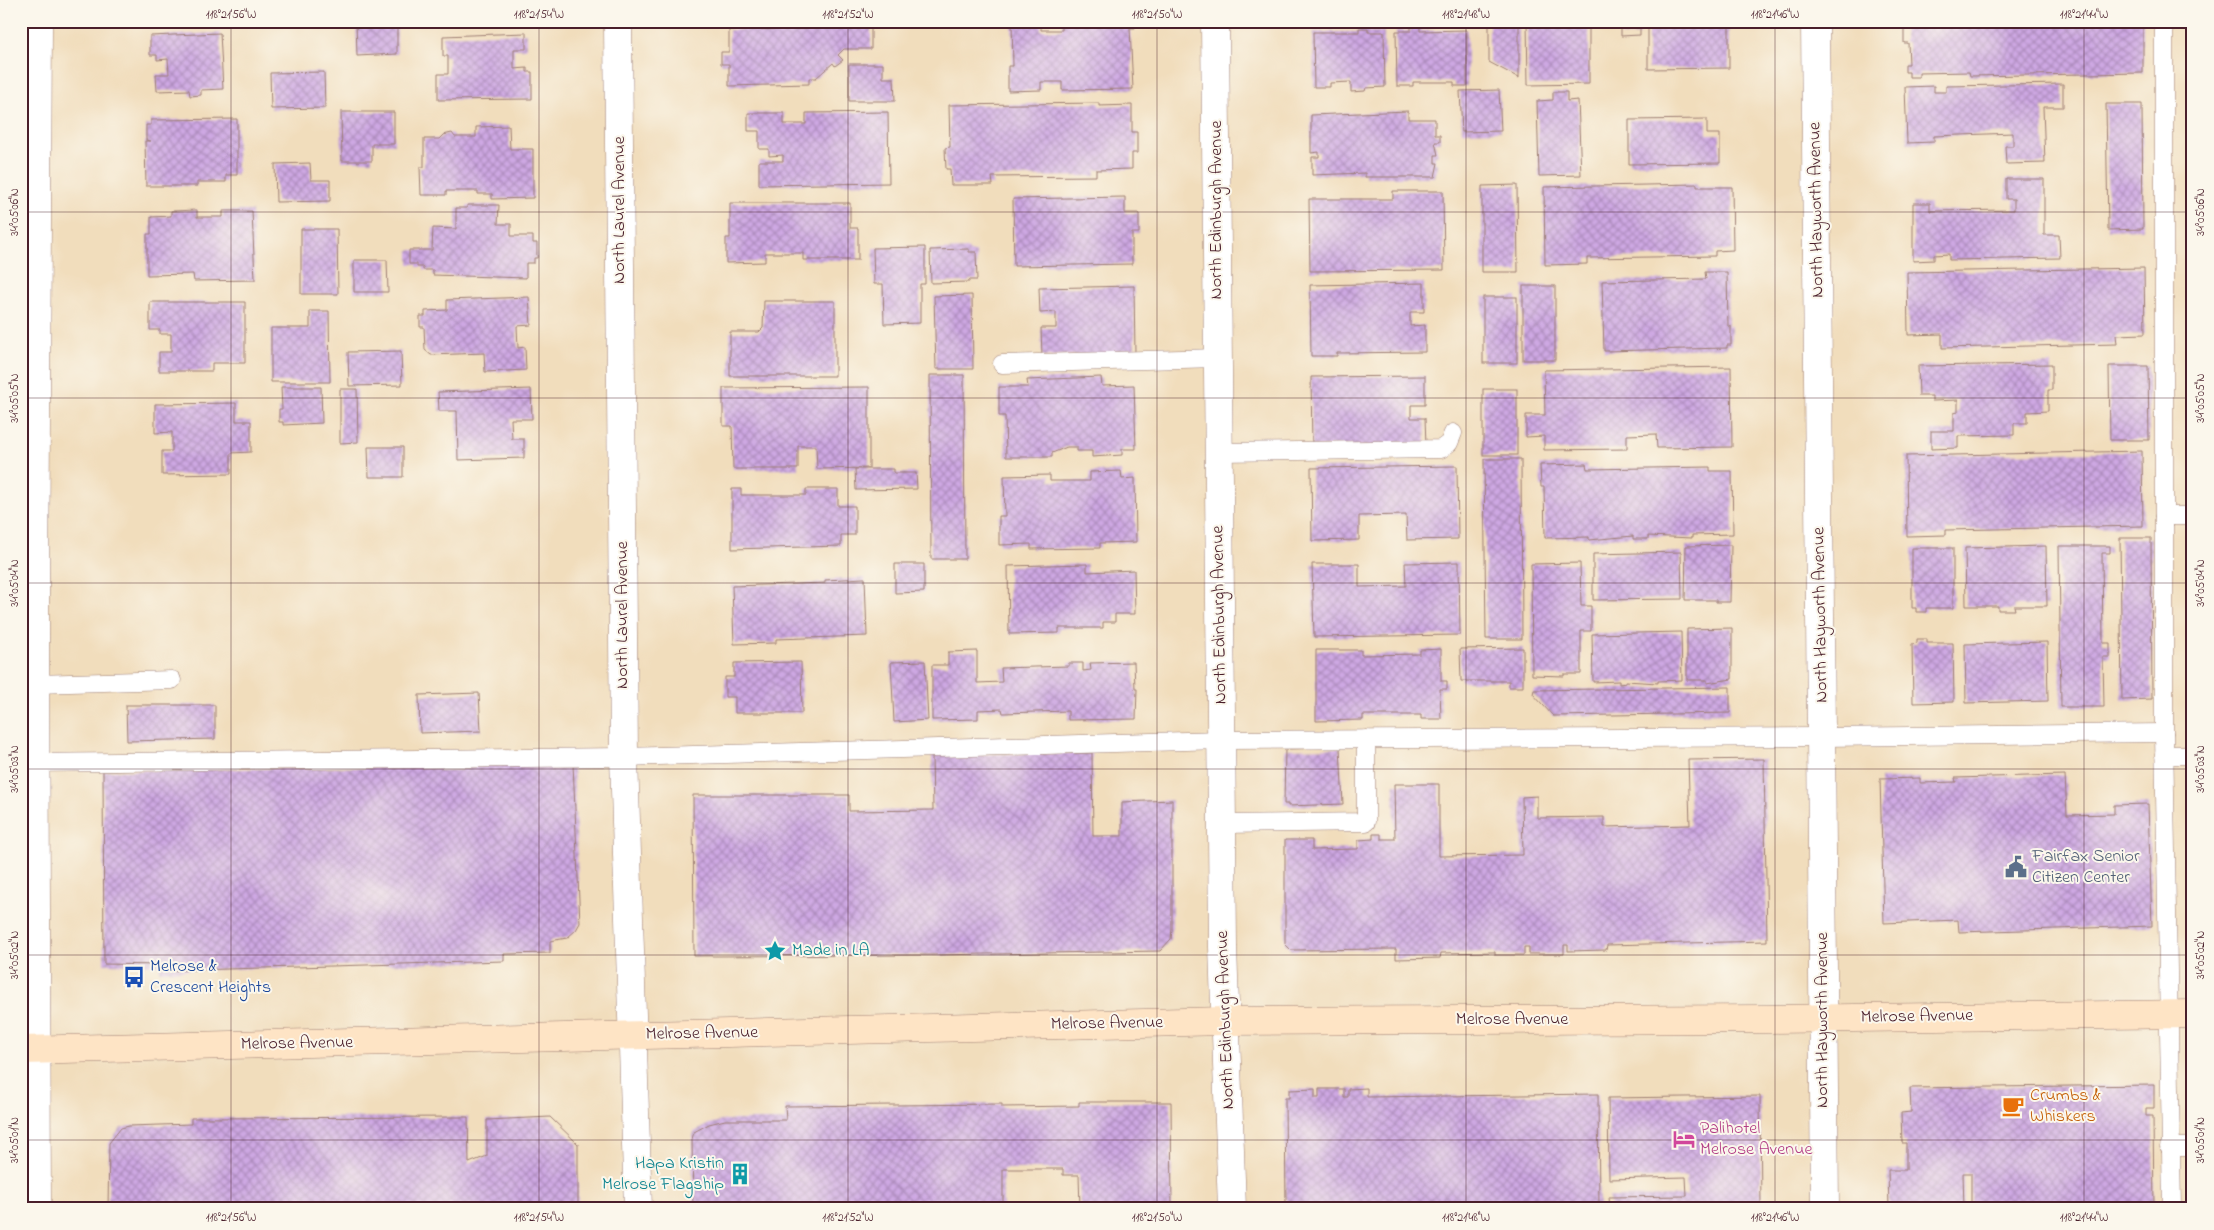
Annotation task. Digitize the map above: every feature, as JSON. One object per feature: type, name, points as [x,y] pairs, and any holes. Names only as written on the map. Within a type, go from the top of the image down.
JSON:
[{"type":"main road","name":"Melrose Avenue","points":[[29,1050],[1225,1021],[2180,1014]]},
{"type":"street","points":[[38,21],[36,684],[29,762],[29,1050],[38,1209]]},
{"type":"street","name":"North Laurel Avenue","points":[[618,21],[624,757],[631,1036],[638,1209]]},
{"type":"street","name":"North Edinburgh Avenue","points":[[1215,21],[1222,824],[1225,1021],[1232,1209]]},
{"type":"street","name":"North Hayworth Avenue","points":[[1815,21],[1825,1209]]},
{"type":"lane","points":[[2164,21],[2164,755],[2180,1014],[2169,1147],[2172,1209]]},
{"type":"lane","points":[[1002,364],[1218,358]]},
{"type":"lane","points":[[1218,452],[1441,449],[1449,443],[1453,433]]},
{"type":"lane","points":[[2164,516],[2193,516]]},
{"type":"lane","points":[[36,684],[172,680]]},
{"type":"lane","points":[[29,762],[624,757],[1221,740],[1822,738],[2164,733]]},
{"type":"lane","points":[[1222,824],[1366,822],[1366,740]]},
{"type":"lane","points":[[2164,755],[2193,755]]},
{"type":"lane","points":[[2169,1147],[2193,1147]]},
{"type":"building","points":[[356,21],[397,21],[397,54],[357,56]]},
{"type":"building","points":[[805,21],[871,21],[871,49],[844,49],[838,55],[843,60],[835,66],[833,63],[816,78],[809,78],[809,84],[729,86],[729,64],[721,64],[721,52],[729,52],[729,30],[805,29]]},
{"type":"building","points":[[1012,21],[1041,21],[1041,30],[1062,30],[1062,21],[1135,21],[1135,28],[1130,28],[1133,89],[1062,90],[1062,82],[1041,82],[1041,90],[1008,91],[1008,66],[1013,66]]},
{"type":"building","points":[[1489,21],[1519,21],[1519,78],[1489,62]]},
{"type":"building","points":[[1527,21],[1589,21],[1589,84],[1528,85]]},
{"type":"building","points":[[1621,21],[1640,21],[1640,35],[1621,36]]},
{"type":"building","points":[[1648,21],[1729,21],[1729,68],[1648,69]]},
{"type":"building","points":[[1908,21],[2143,21],[2143,73],[1970,76],[1969,72],[1919,73],[1919,77],[1909,77],[1909,72],[1905,72],[1905,64],[1909,64],[1908,43],[1904,43],[1904,28],[1908,28]]},
{"type":"building","points":[[1420,26],[1420,31],[1467,30],[1467,86],[1454,86],[1454,82],[1413,82],[1413,86],[1397,86],[1396,31],[1411,31],[1411,27]]},
{"type":"building","points":[[1359,28],[1368,28],[1368,32],[1384,32],[1385,87],[1366,88],[1365,91],[1351,92],[1351,82],[1330,83],[1330,87],[1314,87],[1313,32],[1359,32]]},
{"type":"building","points":[[220,33],[223,89],[201,90],[201,95],[190,96],[189,90],[157,91],[156,74],[169,74],[168,59],[157,60],[157,55],[150,55],[150,36]]},
{"type":"building","points":[[526,33],[526,49],[514,49],[514,69],[527,68],[527,72],[532,72],[532,99],[438,100],[438,74],[448,74],[448,56],[443,56],[443,36]]},
{"type":"building","points":[[849,64],[883,64],[883,78],[894,78],[895,101],[849,101]]},
{"type":"building","points":[[324,72],[325,108],[271,109],[270,73]]},
{"type":"building","points":[[2063,84],[2063,107],[2043,107],[2045,163],[2006,164],[2005,146],[2013,146],[2013,133],[1934,136],[1934,142],[1907,143],[1905,87],[1934,86],[1934,92],[1946,92],[1946,86]]},
{"type":"building","points":[[1499,90],[1501,131],[1462,132],[1460,91]]},
{"type":"building","points":[[1553,92],[1567,92],[1567,101],[1578,100],[1581,175],[1539,176],[1537,101],[1553,100]]},
{"type":"building","points":[[1099,103],[1099,106],[1132,105],[1132,132],[1137,132],[1137,153],[1132,153],[1132,169],[1096,170],[1096,176],[992,177],[993,185],[951,185],[950,169],[946,169],[945,148],[950,147],[949,105]]},
{"type":"building","points":[[2106,104],[2142,104],[2143,229],[2108,230]]},
{"type":"building","points":[[1408,111],[1408,119],[1435,119],[1435,135],[1440,135],[1440,142],[1435,142],[1438,155],[1435,155],[1435,163],[1438,163],[1435,177],[1365,177],[1365,173],[1312,175],[1312,157],[1319,157],[1319,152],[1311,153],[1311,115]]},
{"type":"building","points":[[341,112],[394,112],[394,144],[372,144],[372,161],[342,161]]},
{"type":"building","points":[[888,112],[889,183],[759,185],[759,161],[783,161],[783,155],[769,156],[769,149],[759,149],[759,131],[748,131],[748,113],[784,113],[784,124],[806,124],[806,113]]},
{"type":"building","points":[[237,119],[237,175],[226,175],[226,182],[197,182],[197,186],[146,186],[145,141],[151,141],[146,140],[146,125],[151,125],[151,120]]},
{"type":"building","points":[[1707,119],[1707,134],[1720,134],[1720,163],[1629,164],[1629,120]]},
{"type":"building","points":[[509,126],[510,149],[533,149],[533,198],[492,199],[492,194],[478,194],[478,191],[446,191],[446,195],[421,195],[420,167],[424,167],[424,139],[439,139],[443,135],[452,133],[455,137],[476,137],[476,127]]},
{"type":"building","points":[[310,163],[311,180],[330,180],[330,201],[276,202],[275,164]]},
{"type":"building","points":[[2006,179],[2044,179],[2044,235],[2059,235],[2060,258],[1949,260],[1949,254],[1934,255],[1934,260],[1913,261],[1913,203],[1930,203],[1930,211],[2014,210],[2014,199],[2006,199]]},
{"type":"building","points":[[1697,184],[1697,187],[1732,187],[1733,250],[1715,251],[1715,256],[1587,258],[1587,264],[1545,265],[1544,187]]},
{"type":"building","points":[[1517,185],[1518,272],[1482,272],[1482,186]]},
{"type":"building","points":[[1393,191],[1443,191],[1444,270],[1310,271],[1309,199],[1393,199]]},
{"type":"building","points":[[1125,197],[1125,213],[1139,213],[1139,233],[1132,233],[1132,264],[1014,266],[1013,199]]},
{"type":"building","points":[[730,203],[850,203],[850,228],[858,228],[858,260],[803,260],[803,253],[765,253],[765,262],[726,263],[726,238],[730,238]]},
{"type":"building","points":[[467,205],[499,205],[498,224],[511,224],[511,236],[533,236],[533,243],[537,243],[537,258],[534,258],[534,263],[526,263],[526,278],[433,275],[433,270],[423,270],[423,267],[417,267],[417,264],[409,264],[409,250],[432,250],[433,228],[456,229],[456,208],[467,208]]},
{"type":"building","points":[[197,210],[197,217],[223,217],[223,211],[252,211],[255,280],[194,281],[193,274],[147,275],[147,234],[151,234],[151,217],[171,216],[171,211]]},
{"type":"building","points":[[301,229],[337,229],[338,294],[301,294]]},
{"type":"building","points":[[925,247],[925,284],[920,284],[920,323],[884,324],[883,284],[874,284],[873,248]]},
{"type":"building","points":[[969,249],[969,252],[976,252],[977,280],[931,283],[930,250]]},
{"type":"building","points":[[354,260],[387,260],[388,292],[354,292]]},
{"type":"building","points":[[2144,268],[2145,334],[2116,335],[2117,344],[1942,348],[1942,334],[1908,335],[1907,272]]},
{"type":"building","points":[[2188,271],[2193,271],[2193,308],[2189,308]]},
{"type":"building","points":[[1705,272],[1727,272],[1728,326],[1731,326],[1731,345],[1727,345],[1727,348],[1604,351],[1602,281],[1706,279]]},
{"type":"building","points":[[1424,283],[1424,312],[1410,312],[1410,326],[1425,325],[1425,352],[1337,353],[1337,356],[1311,356],[1310,285]]},
{"type":"building","points":[[1134,286],[1135,354],[1042,356],[1041,328],[1056,328],[1056,312],[1040,313],[1039,288]]},
{"type":"building","points":[[1523,286],[1555,286],[1555,360],[1523,360]]},
{"type":"building","points":[[972,295],[973,369],[936,369],[934,296]]},
{"type":"building","points":[[529,297],[531,325],[517,326],[518,348],[525,347],[526,370],[485,372],[484,353],[431,355],[425,350],[424,327],[420,327],[420,316],[425,316],[425,311],[447,310],[447,300]]},
{"type":"building","points":[[1483,297],[1517,297],[1517,363],[1483,363]]},
{"type":"building","points":[[764,301],[835,301],[835,376],[730,376],[730,332],[759,332],[763,328]]},
{"type":"building","points":[[150,302],[245,302],[245,363],[212,363],[212,371],[159,371],[159,352],[171,352],[171,334],[160,334],[160,330],[150,330]]},
{"type":"building","points":[[310,311],[329,311],[330,382],[271,382],[271,328],[310,328]]},
{"type":"building","points":[[401,351],[402,385],[349,386],[348,352]]},
{"type":"building","points":[[2052,364],[2052,390],[2048,390],[2048,411],[2027,412],[2027,423],[2014,423],[2014,435],[1958,436],[1958,448],[1931,449],[1931,431],[1954,431],[1954,413],[1958,412],[1958,400],[1932,401],[1932,396],[1919,396],[1918,366]]},
{"type":"building","points":[[2109,366],[2148,366],[2149,440],[2110,440]]},
{"type":"building","points":[[1731,367],[1732,447],[1657,448],[1656,434],[1627,435],[1627,449],[1544,450],[1544,436],[1526,437],[1526,415],[1545,415],[1544,370]]},
{"type":"building","points":[[2189,371],[2193,371],[2193,415],[2189,415]]},
{"type":"building","points":[[930,375],[964,375],[965,559],[931,559]]},
{"type":"building","points":[[1425,376],[1425,405],[1411,405],[1411,418],[1425,418],[1426,445],[1312,447],[1311,377]]},
{"type":"building","points":[[1101,377],[1102,386],[1134,385],[1136,449],[1122,449],[1122,455],[1092,457],[1092,451],[1077,451],[1077,447],[1067,447],[1052,453],[1052,457],[1006,457],[1005,416],[999,416],[999,387],[1028,387],[1027,380]]},
{"type":"building","points":[[281,387],[321,387],[322,423],[283,425],[283,422],[279,422],[279,409],[282,409]]},
{"type":"building","points":[[869,387],[869,468],[817,469],[816,446],[798,446],[798,469],[733,469],[732,426],[723,426],[723,388]]},
{"type":"building","points":[[340,389],[357,389],[358,442],[340,443]]},
{"type":"building","points":[[531,389],[532,419],[511,419],[512,439],[524,439],[524,458],[458,460],[457,411],[439,411],[438,392]]},
{"type":"building","points":[[1483,389],[1517,389],[1517,455],[1483,455]]},
{"type":"building","points":[[236,403],[236,421],[251,421],[251,452],[231,453],[231,474],[162,475],[162,451],[172,451],[172,432],[155,433],[155,404]]},
{"type":"building","points":[[368,447],[403,447],[403,477],[369,477]]},
{"type":"building","points":[[2142,451],[2143,526],[1946,530],[1946,535],[1907,536],[1906,456]]},
{"type":"building","points":[[1484,459],[1521,459],[1522,639],[1486,639]]},
{"type":"building","points":[[1586,464],[1587,469],[1710,467],[1710,471],[1732,471],[1733,534],[1692,535],[1692,538],[1648,536],[1648,539],[1633,539],[1633,536],[1589,540],[1589,537],[1545,538],[1544,487],[1541,487],[1540,465]]},
{"type":"building","points":[[1457,466],[1458,539],[1407,540],[1406,515],[1359,516],[1359,540],[1312,541],[1311,468]]},
{"type":"building","points":[[855,469],[894,469],[894,473],[916,473],[917,489],[856,490]]},
{"type":"building","points":[[1121,471],[1122,479],[1135,478],[1136,542],[1100,543],[1100,548],[1031,549],[1031,544],[999,545],[999,516],[1005,516],[1004,476],[1050,475],[1050,481],[1090,481],[1090,472]]},
{"type":"building","points":[[732,489],[741,489],[741,495],[806,495],[806,489],[838,489],[838,506],[855,506],[855,535],[841,535],[841,546],[732,549]]},
{"type":"building","points":[[2120,538],[2151,538],[2152,699],[2122,700]]},
{"type":"building","points":[[1731,545],[1730,602],[1685,600],[1686,546]]},
{"type":"building","points":[[2046,546],[2047,606],[2014,606],[2015,610],[1998,610],[1998,606],[1966,606],[1965,548]]},
{"type":"building","points":[[2059,546],[2110,546],[2110,553],[2102,553],[2103,643],[2110,643],[2110,657],[2103,657],[2104,707],[2061,707]]},
{"type":"building","points":[[1912,548],[1953,548],[1953,608],[1926,608],[1926,612],[1916,612],[1916,608],[1912,608]]},
{"type":"building","points":[[1681,552],[1682,599],[1593,600],[1593,554]]},
{"type":"building","points":[[1459,562],[1460,635],[1314,637],[1312,564],[1359,564],[1359,587],[1406,586],[1405,563]]},
{"type":"building","points":[[1580,563],[1581,606],[1591,606],[1591,631],[1581,631],[1581,674],[1564,674],[1564,676],[1532,675],[1531,564]]},
{"type":"building","points":[[895,564],[924,564],[924,592],[895,593]]},
{"type":"building","points":[[1087,564],[1087,572],[1134,570],[1135,614],[1115,614],[1115,622],[1103,622],[1103,628],[1059,628],[1059,633],[1009,634],[1008,566]]},
{"type":"building","points":[[865,578],[867,636],[776,639],[776,643],[734,644],[732,586],[825,583],[825,580]]},
{"type":"building","points":[[1732,628],[1732,679],[1707,683],[1707,680],[1687,680],[1687,629]]},
{"type":"building","points":[[1681,632],[1682,680],[1658,681],[1658,683],[1626,681],[1626,683],[1619,684],[1619,681],[1593,682],[1592,634]]},
{"type":"building","points":[[1917,639],[1927,639],[1927,643],[1953,643],[1954,702],[1913,703],[1912,644],[1917,643]]},
{"type":"building","points":[[2047,642],[2048,701],[1966,703],[1965,644]]},
{"type":"building","points":[[1523,648],[1523,687],[1509,687],[1509,681],[1461,681],[1460,649]]},
{"type":"building","points":[[1441,649],[1441,681],[1447,681],[1447,689],[1440,689],[1441,719],[1421,719],[1421,715],[1363,715],[1363,720],[1316,721],[1316,650],[1361,650],[1361,655],[1420,654],[1420,650]]},
{"type":"building","points":[[977,651],[977,683],[1002,682],[1001,668],[1069,666],[1069,663],[1083,663],[1083,671],[1091,670],[1090,663],[1134,662],[1135,689],[1137,689],[1136,719],[1068,720],[1068,711],[1003,713],[1002,709],[978,710],[978,719],[932,720],[932,665],[948,665],[948,652]]},
{"type":"building","points":[[925,661],[928,720],[894,722],[891,662]]},
{"type":"building","points":[[801,662],[802,713],[735,713],[735,697],[725,697],[725,677],[734,677],[734,663]]},
{"type":"building","points":[[1730,687],[1730,713],[1553,716],[1533,694],[1534,690]]},
{"type":"building","points":[[479,693],[481,731],[420,733],[419,695]]},
{"type":"building","points":[[126,705],[215,705],[215,739],[127,741]]},
{"type":"building","points":[[1340,748],[1343,804],[1288,806],[1288,804],[1284,804],[1285,749]]},
{"type":"building","points":[[1092,753],[1093,836],[1122,836],[1122,802],[1172,800],[1172,929],[1171,939],[1160,951],[933,955],[694,956],[693,795],[849,795],[849,811],[933,810],[932,755]]},
{"type":"building","points":[[1764,759],[1767,941],[1607,945],[1606,950],[1568,951],[1568,945],[1564,945],[1564,954],[1529,954],[1529,947],[1524,947],[1524,955],[1495,955],[1495,952],[1441,953],[1440,958],[1396,959],[1396,949],[1291,950],[1285,944],[1285,840],[1312,840],[1312,850],[1358,849],[1358,840],[1373,839],[1373,834],[1381,834],[1381,839],[1395,839],[1394,784],[1439,784],[1439,856],[1523,855],[1522,797],[1537,796],[1537,818],[1604,817],[1604,827],[1690,825],[1688,760]]},
{"type":"building","points":[[573,764],[580,923],[576,930],[567,938],[550,941],[550,953],[504,954],[504,961],[159,971],[159,965],[104,964],[103,771]]},
{"type":"building","name":"Fairfax Senior Citizen Center","points":[[2065,775],[2067,815],[2114,814],[2114,805],[2148,804],[2152,926],[1959,932],[1958,920],[1884,923],[1880,779],[1920,778],[1920,783],[1956,782],[1955,778]]},
{"type":"building","points":[[2154,1085],[2154,1108],[2146,1108],[2146,1116],[2153,1116],[2154,1209],[1971,1209],[1971,1173],[1963,1173],[1964,1209],[1889,1209],[1888,1170],[1906,1170],[1906,1143],[1902,1143],[1901,1113],[1911,1112],[1910,1088]]},
{"type":"building","points":[[1367,1088],[1367,1097],[1598,1094],[1599,1209],[1428,1209],[1428,1205],[1379,1205],[1379,1209],[1286,1209],[1285,1098],[1289,1098],[1289,1090],[1315,1089],[1315,1098],[1319,1098],[1319,1089],[1344,1089],[1344,1097],[1348,1097],[1348,1089]]},
{"type":"building","name":"Palihotel Melrose Avenue","points":[[1760,1096],[1761,1209],[1610,1209],[1609,1197],[1687,1196],[1686,1177],[1609,1179],[1608,1098]]},
{"type":"building","points":[[1079,1102],[1171,1102],[1172,1209],[1080,1209],[1079,1175],[1063,1175],[1063,1169],[1003,1169],[1003,1209],[693,1209],[692,1139],[694,1132],[709,1124],[725,1120],[786,1120],[785,1106],[1002,1104],[1002,1107],[1079,1106]]},
{"type":"building","points":[[468,1117],[469,1163],[487,1156],[487,1120],[550,1117],[578,1144],[578,1209],[108,1209],[109,1143],[121,1128],[129,1126],[191,1124],[191,1118]]},
{"type":"place","name":"Fairfax Senior Citizen Center","points":[[2016,867]]},
{"type":"place","name":"Made in LA","points":[[775,951]]},
{"type":"place","name":"Melrose & Crescent Heights","points":[[134,977]]},
{"type":"place","name":"Crumbs & Whiskers","points":[[2013,1106]]},
{"type":"place","name":"Palihotel Melrose Avenue","points":[[1684,1139]]},
{"type":"place","name":"Hapa Kristin Melrose Flagship","points":[[740,1174]]}]
